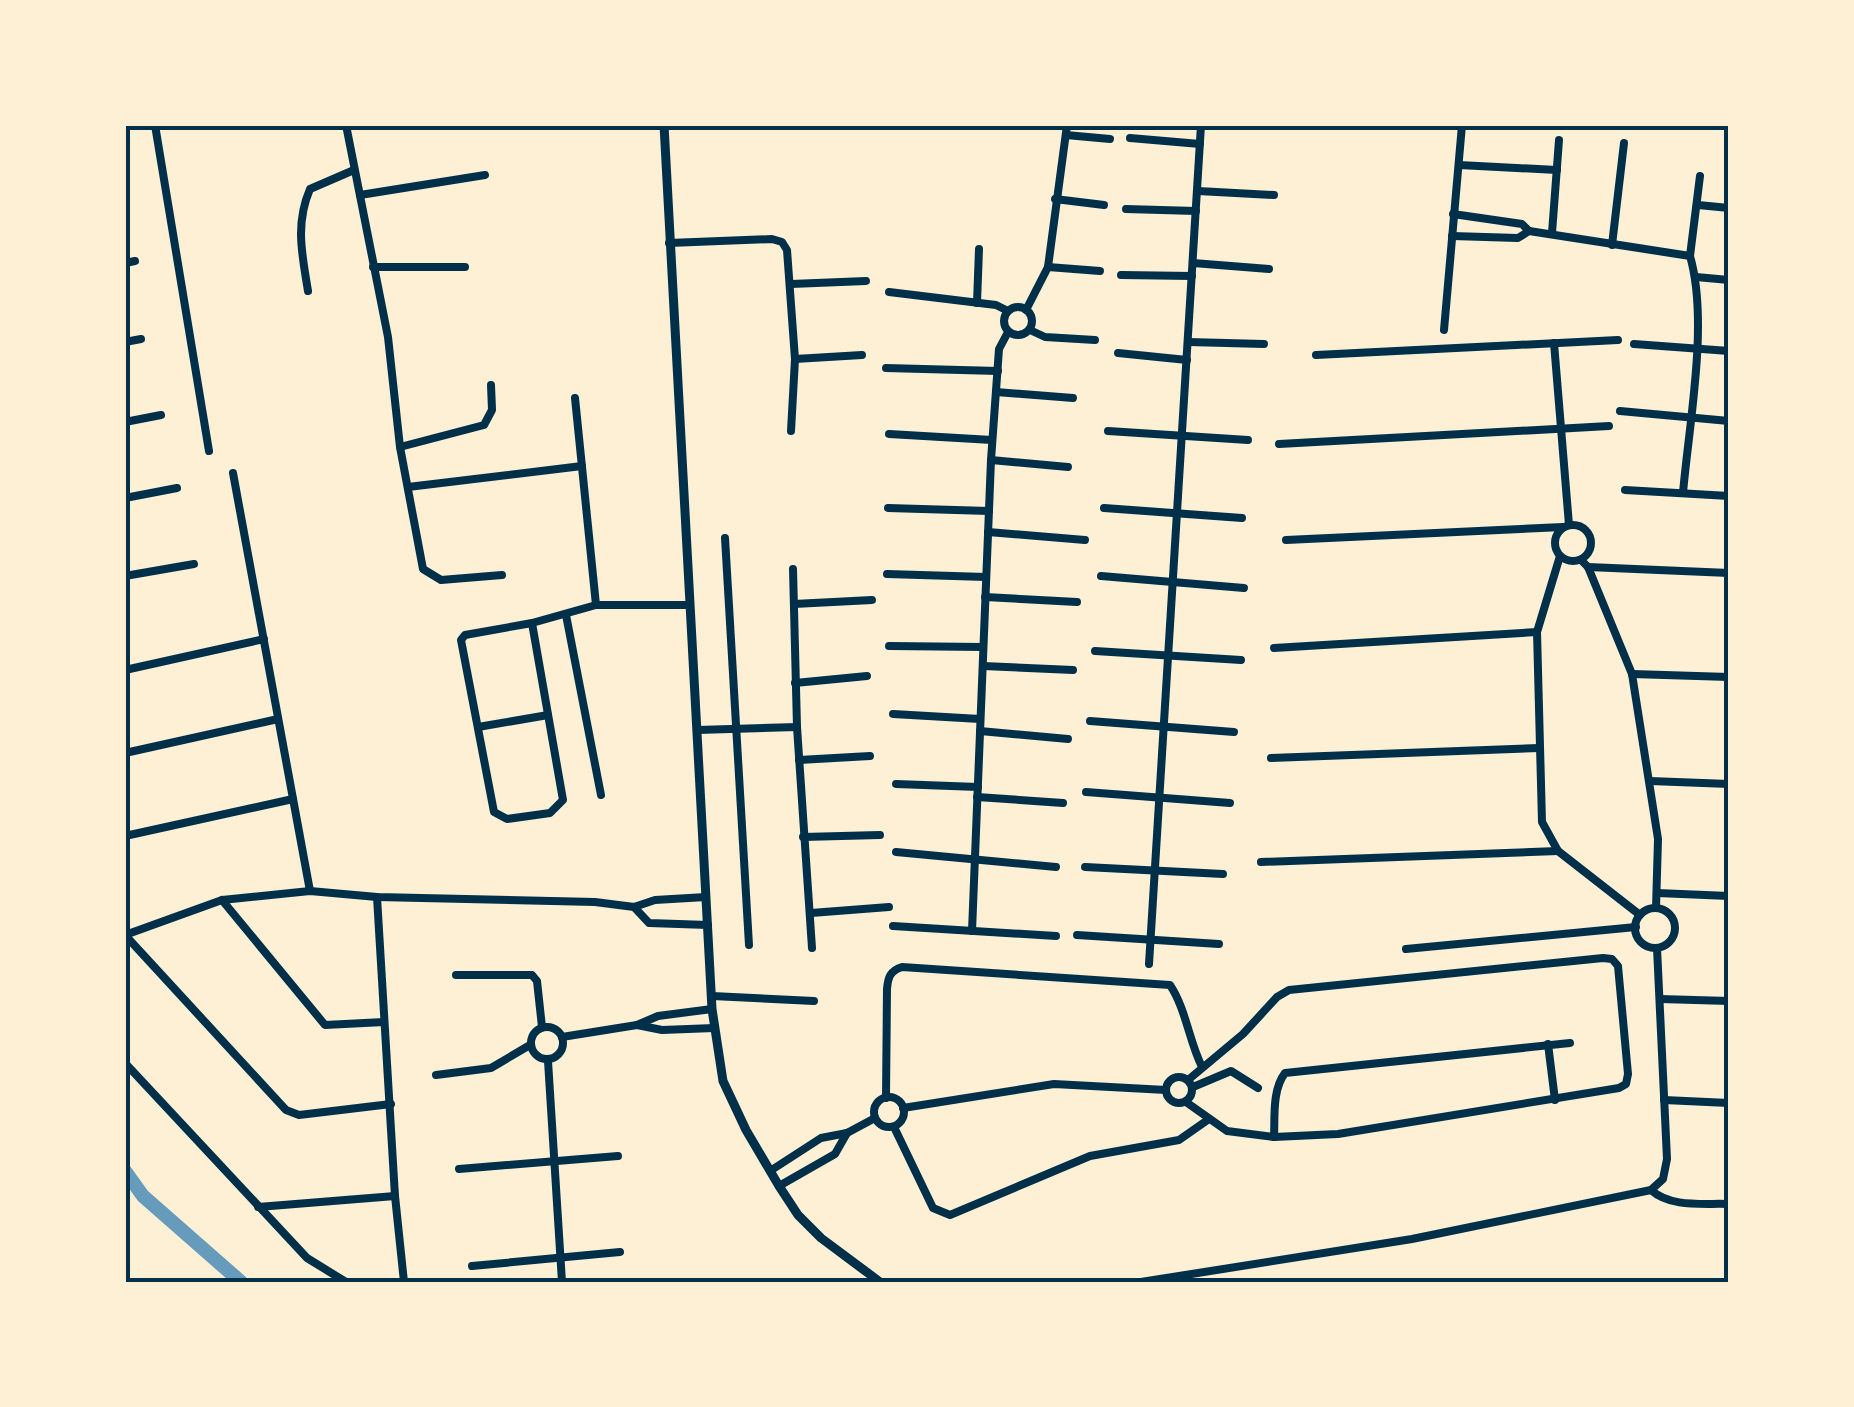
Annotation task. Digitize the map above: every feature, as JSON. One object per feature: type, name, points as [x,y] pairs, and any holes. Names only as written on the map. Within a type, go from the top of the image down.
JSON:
[{"type":"street","points":[[155,125],[209,451]]},
{"type":"street","points":[[346,125],[388,337],[400,447],[423,569],[440,580],[502,575]]},
{"type":"street","points":[[664,125],[712,1009],[723,1081],[746,1130],[798,1216],[880,1282]]},
{"type":"street","points":[[1149,964],[1201,125]]},
{"type":"street","points":[[1278,125],[1286,126]]},
{"type":"street","points":[[1444,330],[1462,125]]},
{"type":"street","points":[[1026,310],[1048,267],[1066,130],[1110,139]]},
{"type":"street","points":[[1130,138],[1200,144]]},
{"type":"street","points":[[1552,233],[1558,140]]},
{"type":"street","points":[[1612,246],[1624,144]]},
{"type":"street","points":[[1459,165],[1557,170]]},
{"type":"street","points":[[308,291],[298,231],[302,208],[310,188],[354,170]]},
{"type":"street","points":[[360,195],[485,175]]},
{"type":"street","points":[[1683,493],[1696,347],[1696,277],[1690,256],[1700,176]]},
{"type":"street","points":[[1198,192],[1274,195]]},
{"type":"street","points":[[1055,199],[1104,205]]},
{"type":"street","points":[[1698,206],[1729,208]]},
{"type":"street","points":[[1126,209],[1196,211]]},
{"type":"street","points":[[1453,214],[1522,224],[1529,231]]},
{"type":"street","points":[[1452,236],[1518,238],[1529,231],[1690,256]]},
{"type":"street","points":[[669,243],[772,239],[782,242],[787,250],[791,284],[795,358],[791,430]]},
{"type":"street","points":[[977,304],[979,249]]},
{"type":"street","points":[[1192,263],[1270,269]]},
{"type":"street","points":[[373,267],[465,267]]},
{"type":"street","points":[[1048,267],[1100,271]]},
{"type":"street","points":[[1120,275],[1192,276]]},
{"type":"street","points":[[1696,277],[1729,280]]},
{"type":"street","points":[[791,284],[866,281]]},
{"type":"street","points":[[889,292],[1008,311],[1017,307],[1032,317],[1030,330]]},
{"type":"street","points":[[1008,311],[1004,324],[1008,332],[1017,336],[1030,330]]},
{"type":"street","points":[[1030,330],[1044,337],[1095,340]]},
{"type":"street","points":[[972,930],[992,440],[1000,349],[1008,332]]},
{"type":"street","points":[[125,342],[141,339]]},
{"type":"street","points":[[1316,355],[1618,340]]},
{"type":"street","points":[[1188,342],[1264,344]]},
{"type":"street","points":[[1554,343],[1563,428],[1566,526],[1557,535],[1560,556],[1537,632],[1542,822],[1558,852],[1640,915]]},
{"type":"street","points":[[1634,344],[1729,351]]},
{"type":"street","points":[[1118,353],[1187,360]]},
{"type":"street","points":[[795,358],[862,355]]},
{"type":"street","points":[[886,368],[998,371]]},
{"type":"street","points":[[400,447],[484,425],[492,410],[490,385]]},
{"type":"street","points":[[996,392],[1073,398]]},
{"type":"street","points":[[575,398],[596,605]]},
{"type":"street","points":[[1620,411],[1729,421]]},
{"type":"street","points":[[125,422],[162,415]]},
{"type":"street","points":[[1280,444],[1609,426]]},
{"type":"street","points":[[1108,431],[1248,440]]},
{"type":"street","points":[[889,434],[992,440]]},
{"type":"street","points":[[991,460],[1068,467]]},
{"type":"street","points":[[408,487],[582,466]]},
{"type":"street","points":[[233,473],[310,891]]},
{"type":"street","points":[[125,498],[176,488]]},
{"type":"street","points":[[1625,490],[1729,496]]},
{"type":"street","points":[[888,508],[989,510]]},
{"type":"street","points":[[1104,508],[1242,518]]},
{"type":"street","points":[[1286,540],[1582,527],[1591,541],[1585,564],[1632,674],[1658,839],[1656,908]]},
{"type":"street","points":[[988,532],[1084,540]]},
{"type":"street","points":[[725,538],[749,945]]},
{"type":"street","points":[[1560,556],[1585,564],[1729,574]]},
{"type":"street","points":[[125,576],[194,564]]},
{"type":"street","points":[[793,570],[796,727],[812,948]]},
{"type":"street","points":[[887,574],[986,578]]},
{"type":"street","points":[[1101,576],[1244,588]]},
{"type":"street","points":[[985,597],[1076,602]]},
{"type":"street","points":[[794,604],[872,600]]},
{"type":"street","points":[[532,624],[562,800],[550,813],[507,820],[494,812],[461,640],[472,631],[532,624],[596,605],[688,604]]},
{"type":"street","points":[[566,614],[601,795]]},
{"type":"street","points":[[1274,648],[1537,632]]},
{"type":"street","points":[[125,670],[264,638]]},
{"type":"street","points":[[889,646],[983,647]]},
{"type":"street","points":[[1095,651],[1241,660]]},
{"type":"street","points":[[982,666],[1073,670]]},
{"type":"street","points":[[1632,674],[1729,678]]},
{"type":"street","points":[[795,684],[867,676]]},
{"type":"street","points":[[892,714],[980,718]]},
{"type":"street","points":[[478,727],[548,715]]},
{"type":"street","points":[[125,753],[278,719]]},
{"type":"street","points":[[1090,721],[1234,732]]},
{"type":"street","points":[[697,730],[796,727]]},
{"type":"street","points":[[980,732],[1068,739]]},
{"type":"street","points":[[1271,758],[1540,748]]},
{"type":"street","points":[[799,760],[870,756]]},
{"type":"street","points":[[1650,781],[1729,784]]},
{"type":"street","points":[[896,784],[1063,803]]},
{"type":"street","points":[[1086,792],[1230,803]]},
{"type":"street","points":[[125,836],[293,799]]},
{"type":"street","points":[[803,837],[880,834]]},
{"type":"street","points":[[896,852],[1056,867]]},
{"type":"street","points":[[1261,862],[1558,852]]},
{"type":"street","points":[[1085,867],[1223,874]]},
{"type":"street","points":[[391,1104],[299,1115],[286,1110],[125,935],[222,900],[310,891],[634,907],[655,900],[706,898]]},
{"type":"street","points":[[1657,893],[1729,896]]},
{"type":"street","points":[[377,896],[404,1282]]},
{"type":"street","points":[[222,900],[326,1025],[384,1022]]},
{"type":"street","points":[[811,913],[889,906]]},
{"type":"street","points":[[634,907],[650,923],[708,925]]},
{"type":"street","points":[[1656,908],[1672,918],[1675,930],[1672,939],[1658,948],[1647,947],[1640,941],[1636,927],[1640,915],[1656,908]]},
{"type":"street","points":[[893,926],[1056,936]]},
{"type":"street","points":[[1406,948],[1636,927]]},
{"type":"street","points":[[1077,934],[1220,944]]},
{"type":"street","points":[[1142,1282],[1412,1239],[1651,1190],[1662,1179],[1667,1159],[1658,948]]},
{"type":"street","points":[[1166,1090],[1172,1102],[1186,1102],[1227,1131],[1274,1137],[1338,1134],[1619,1088],[1626,1084],[1628,1074],[1618,966],[1612,959],[1288,990],[1202,1067],[1190,1083],[1186,1102]]},
{"type":"street","points":[[886,1098],[888,976],[902,967],[1170,986],[1202,1067]]},
{"type":"street","points":[[456,975],[532,975],[537,981],[542,1027]]},
{"type":"street","points":[[712,996],[814,1001]]},
{"type":"street","points":[[1660,999],[1729,1001]]},
{"type":"street","points":[[562,1037],[637,1025],[658,1016],[712,1009]]},
{"type":"street","points":[[637,1025],[662,1030],[714,1028]]},
{"type":"street","points":[[542,1027],[555,1028],[562,1037],[563,1047],[558,1056],[548,1061],[536,1057],[530,1045],[531,1037],[542,1027]]},
{"type":"street","points":[[1274,1137],[1279,1079],[1284,1073],[1570,1043]]},
{"type":"street","points":[[1548,1044],[1555,1100]]},
{"type":"street","points":[[436,1075],[491,1068],[530,1045]]},
{"type":"street","points":[[548,1061],[562,1282]]},
{"type":"street","points":[[125,1062],[307,1258],[346,1282]]},
{"type":"street","points":[[1166,1090],[1174,1078],[1190,1083],[1231,1071],[1258,1088]]},
{"type":"street","points":[[903,1108],[1054,1084],[1166,1090]]},
{"type":"street","points":[[886,1098],[895,1099],[903,1108],[903,1117],[894,1126],[885,1127],[874,1118],[876,1105],[886,1098]]},
{"type":"street","points":[[1664,1100],[1729,1103]]},
{"type":"street","points":[[770,1170],[821,1138],[847,1133],[874,1118]]},
{"type":"street","points":[[894,1126],[933,1208],[950,1216],[1090,1156],[1178,1140],[1209,1120]]},
{"type":"street","points":[[778,1186],[835,1154],[847,1133]]},
{"type":"street","points":[[459,1169],[618,1156]]},
{"type":"street","points":[[1651,1190],[1662,1200],[1673,1202],[1729,1204]]},
{"type":"street","points":[[258,1207],[395,1196]]},
{"type":"street","points":[[472,1266],[620,1252]]},
{"type":"waterway","points":[[125,1171],[143,1196],[241,1282]]}]
